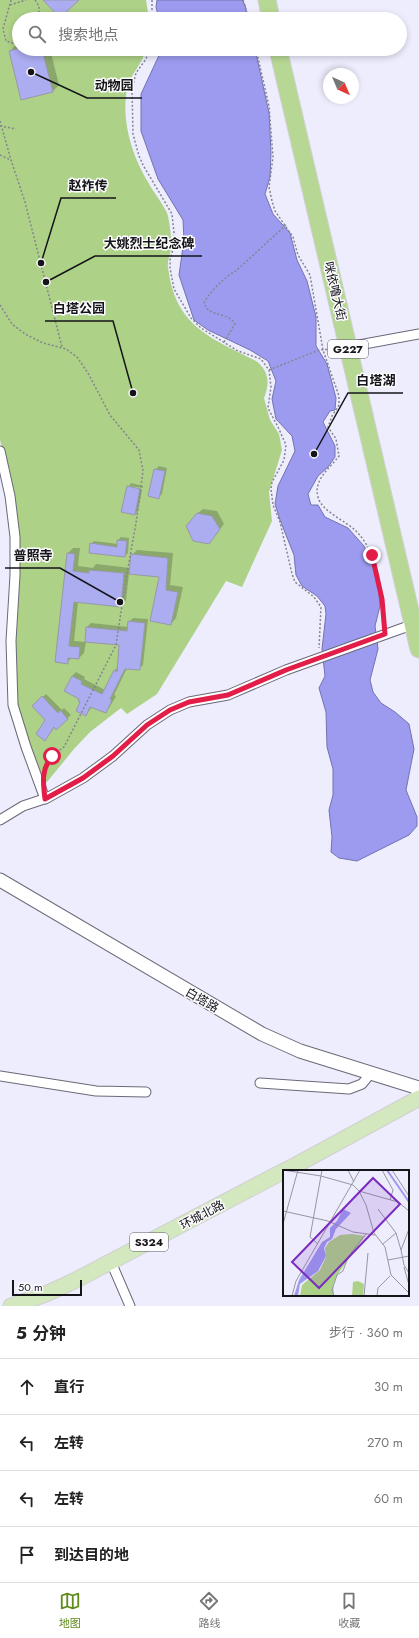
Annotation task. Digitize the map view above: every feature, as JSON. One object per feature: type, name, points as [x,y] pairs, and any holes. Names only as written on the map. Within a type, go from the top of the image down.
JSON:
[{"type":"highway","points":[[266,0],[269,12]]},
{"type":"highway","name":"咪依噜大街","points":[[280,56],[348,347],[416,623],[419,649]]},
{"type":"main road","name":"环城北路","points":[[286,1170],[419,1098]]},
{"type":"main road","name":"环城北路","points":[[11,1306],[58,1289],[283,1172]]},
{"type":"street","points":[[348,347],[419,334]]},
{"type":"street","points":[[0,451],[10,496],[15,537],[15,575],[11,641],[13,705],[26,747],[45,799]]},
{"type":"street","points":[[0,820],[23,806],[45,799],[83,778],[113,756],[147,725],[170,710],[189,702],[228,695],[286,670],[416,623]]},
{"type":"street","name":"白塔路","points":[[0,880],[262,1034],[300,1051],[419,1088]]},
{"type":"street","points":[[260,1083],[349,1089],[362,1084],[371,1073]]},
{"type":"street","points":[[0,1076],[96,1091],[146,1092]]},
{"type":"street","points":[[111,1262],[130,1306]]},
{"type":"path","points":[[11,0],[3,29],[4,37],[8,42],[12,43]]},
{"type":"path","points":[[10,4],[26,0]]},
{"type":"path","points":[[35,0],[39,6],[39,12]]},
{"type":"path","points":[[152,0],[152,12]]},
{"type":"path","points":[[243,0],[247,12]]},
{"type":"path","points":[[147,56],[136,73],[132,89],[135,142],[139,156],[147,173],[172,214],[175,242],[170,260],[170,268],[174,289],[191,318],[198,326],[238,351],[261,359],[269,370],[271,387],[268,408],[286,445],[284,460],[272,485],[273,505],[280,522],[295,582],[314,597],[321,607],[318,658]]},
{"type":"path","points":[[258,56],[269,106],[273,157],[270,189],[275,211],[294,237],[298,256],[310,275],[323,350],[339,396],[339,405],[332,416],[328,427],[336,439],[340,454],[319,481],[317,497],[326,509],[356,531],[372,555],[382,599],[385,634]]},
{"type":"path","points":[[0,121],[25,202],[62,347]]},
{"type":"path","points":[[1,126],[16,129]]},
{"type":"path","points":[[0,155],[11,160]]},
{"type":"path","points":[[224,342],[235,324],[232,319],[225,315],[218,315],[209,311],[204,302],[207,296],[286,225]]},
{"type":"path","points":[[0,305],[10,321],[25,334],[43,343],[62,347],[72,352],[82,363],[110,415],[139,450],[143,472],[116,645],[64,746],[52,756],[44,769]]},
{"type":"path","points":[[269,370],[319,350],[348,347]]},
{"type":"green space","points":[[0,0],[146,0],[148,12],[12,12],[12,56],[143,56],[128,85],[126,102],[127,125],[129,138],[137,161],[168,216],[171,233],[171,249],[168,265],[172,287],[178,303],[197,327],[209,336],[256,361],[264,369],[268,382],[264,398],[270,420],[279,434],[282,450],[269,492],[272,521],[242,587],[226,581],[157,694],[127,714],[121,708],[90,732],[47,782],[39,779],[17,712],[14,640],[14,498],[0,440]]},
{"type":"shaded area","points":[[157,0],[242,0],[246,12],[157,12]]},
{"type":"shaded area","points":[[159,56],[257,56],[269,113],[271,153],[270,177],[265,194],[273,214],[290,233],[297,260],[307,281],[316,317],[316,346],[327,364],[336,398],[335,410],[330,411],[323,422],[335,446],[335,457],[328,467],[318,476],[308,494],[311,505],[318,505],[325,517],[348,528],[364,546],[377,574],[380,606],[375,626],[378,649],[370,680],[373,692],[381,703],[409,724],[414,749],[406,790],[417,817],[417,826],[409,835],[357,861],[339,858],[331,852],[332,837],[329,810],[333,795],[333,769],[327,747],[326,712],[319,688],[325,676],[322,649],[326,614],[325,606],[317,596],[302,586],[296,575],[294,555],[275,504],[278,486],[295,451],[292,436],[276,419],[272,399],[276,381],[268,361],[250,350],[208,330],[194,320],[179,275],[184,240],[183,220],[158,179],[141,131],[141,94]]},
{"type":"building","points":[[43,0],[79,0],[66,12],[54,12]]},
{"type":"building","points":[[12,50],[12,56],[44,56],[53,92],[21,100],[9,51]]},
{"type":"building","points":[[154,469],[165,471],[159,499],[148,496]]},
{"type":"building","points":[[127,486],[140,489],[135,515],[121,512]]},
{"type":"building","points":[[197,513],[212,516],[220,529],[209,544],[193,541],[186,526]]},
{"type":"building","points":[[117,540],[127,541],[125,557],[89,553],[90,543],[117,547]]},
{"type":"building","points":[[67,553],[75,554],[73,571],[89,573],[89,570],[124,573],[121,607],[74,602],[69,646],[80,647],[79,659],[68,658],[68,664],[55,662]]},
{"type":"building","points":[[131,554],[168,558],[166,590],[178,592],[171,625],[150,621],[159,577],[129,574]]},
{"type":"building","points":[[128,621],[145,623],[140,670],[125,669],[110,699],[112,700],[106,713],[90,707],[86,716],[76,711],[80,702],[78,701],[79,699],[64,691],[72,676],[82,681],[81,684],[102,694],[114,670],[117,672],[119,645],[85,642],[86,627],[127,631]]},
{"type":"building","points":[[42,696],[58,713],[60,710],[68,719],[56,730],[54,727],[45,741],[36,734],[45,720],[32,706]]},
{"type":"place","name":"动物园","points":[[31,72]]},
{"type":"place","name":"赵祚传","points":[[41,263]]},
{"type":"place","name":"大姚烈士纪念碑","points":[[46,282]]},
{"type":"place","name":"白塔公园","points":[[133,393]]},
{"type":"place","name":"白塔湖","points":[[314,454]]},
{"type":"place","name":"普照寺","points":[[120,602]]},
{"type":"route","points":[[52,756],[44,769],[43,777],[45,799],[83,778],[113,756],[147,725],[170,710],[189,702],[228,695],[286,670],[385,634],[382,599],[372,555]]}]
